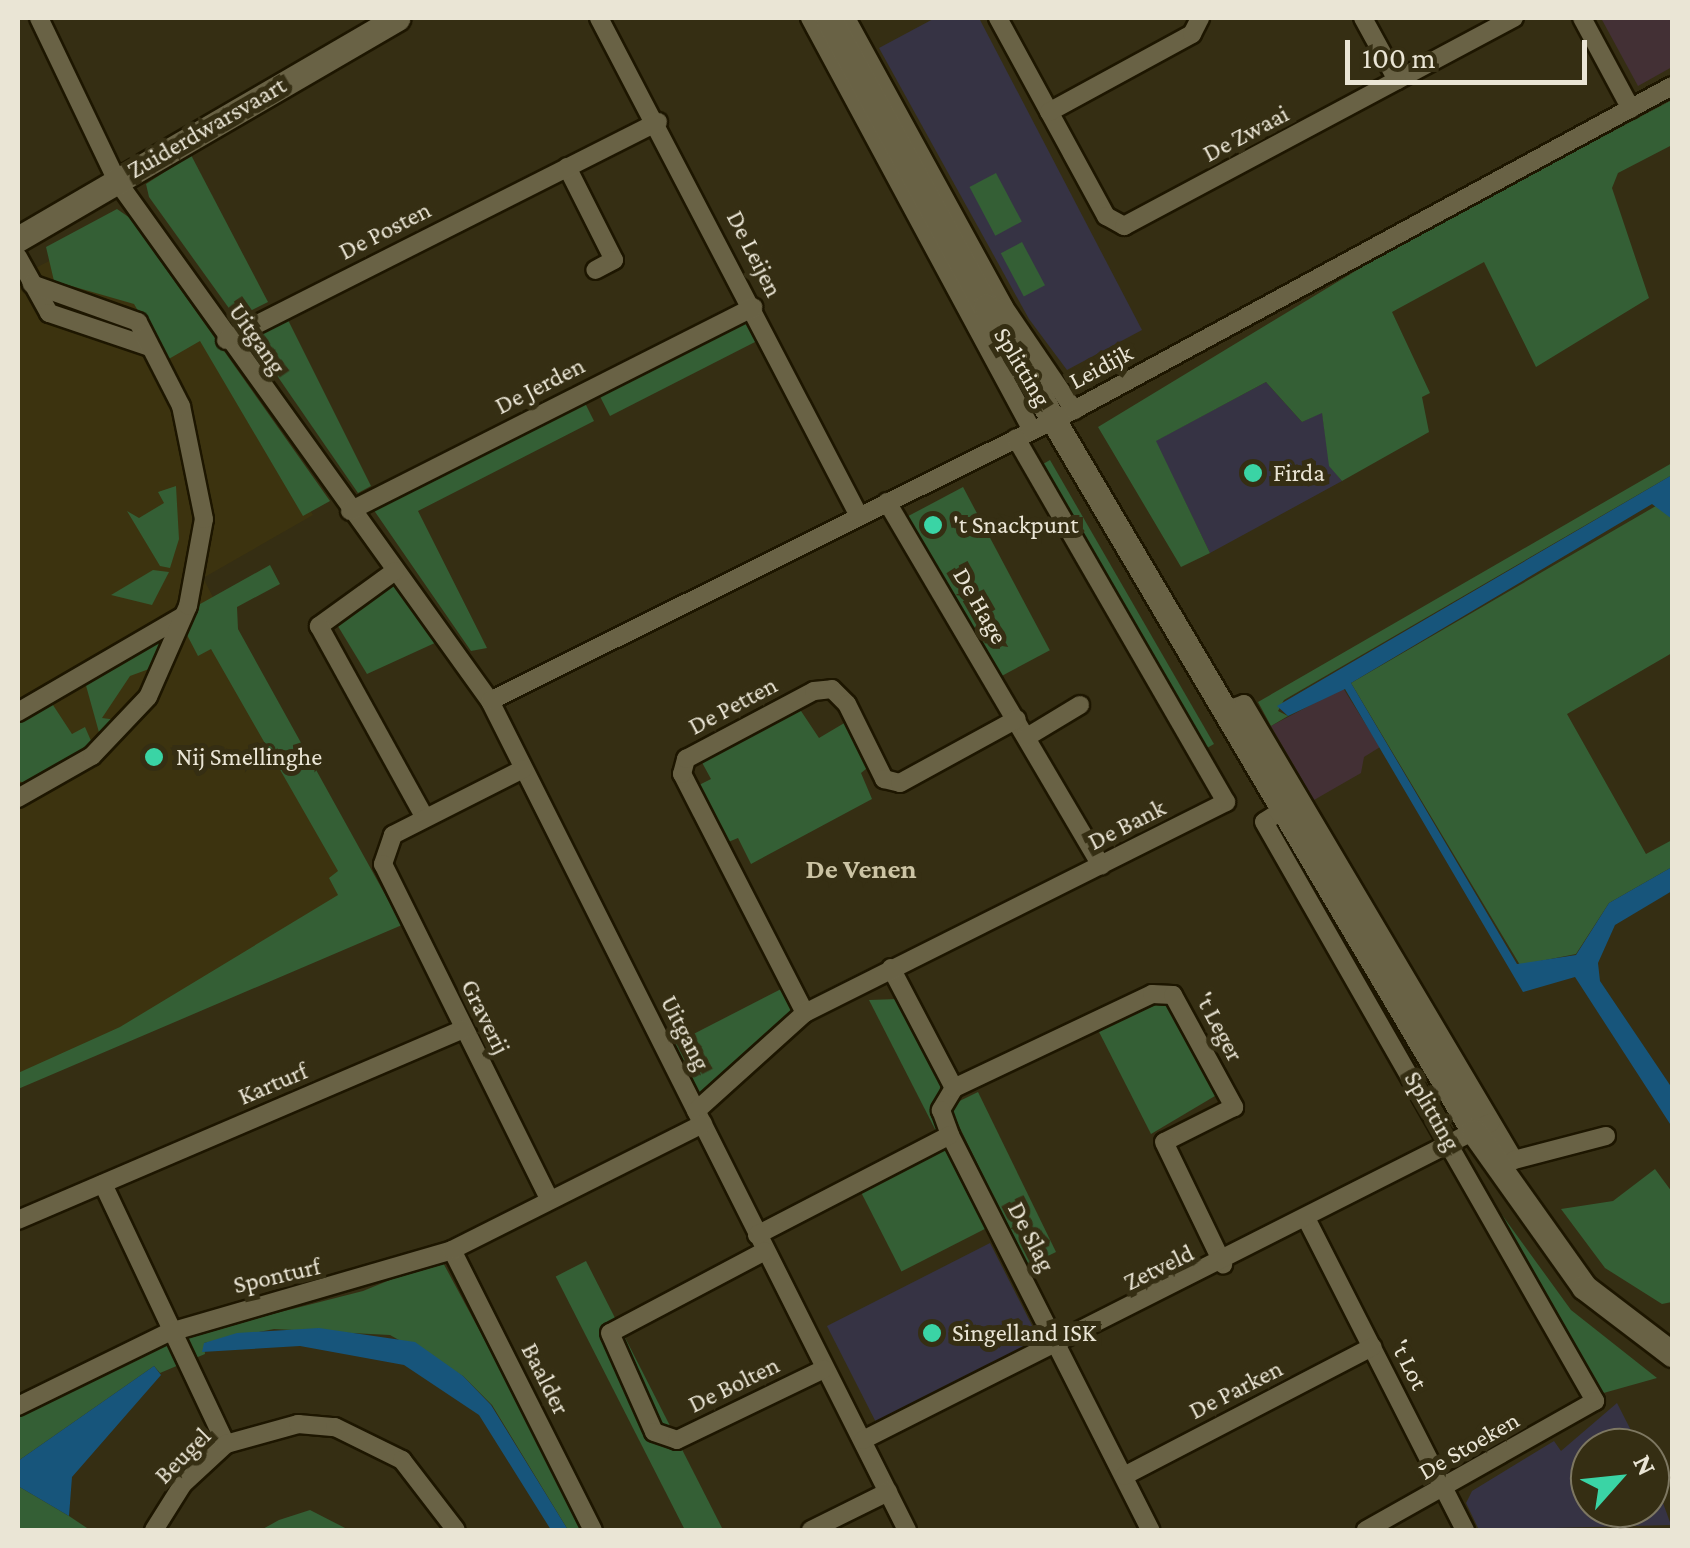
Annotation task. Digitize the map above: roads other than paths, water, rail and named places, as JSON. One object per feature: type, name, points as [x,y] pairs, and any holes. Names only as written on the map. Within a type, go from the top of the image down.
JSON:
[{"type":"main road","name":"Zuiderdwarsvaart","points":[[18,239],[397,18]]},
{"type":"main road","name":"Splitting","points":[[828,18],[1044,424],[1226,711],[1274,816],[1472,1133],[1584,1287],[1662,1333],[1672,1354]]},
{"type":"street","name":"Uitgang","points":[[40,18],[117,181],[226,340],[490,701],[907,1530]]},
{"type":"street","name":"De Leijen","points":[[599,18],[658,122],[860,516]]},
{"type":"street","name":"Splitting","points":[[810,18],[1044,424]]},
{"type":"street","name":"Splitting","points":[[846,18],[1004,307],[1044,424]]},
{"type":"street","points":[[998,18],[1049,112],[1192,34],[1200,18]]},
{"type":"street","points":[[1363,18],[1397,80]]},
{"type":"street","name":"De Zwaai","points":[[1049,112],[1106,216],[1124,226],[1514,18]]},
{"type":"street","points":[[1582,18],[1631,108]]},
{"type":"street","name":"Leidijk","points":[[490,701],[1044,424],[1672,86]]},
{"type":"street","name":"De Posten","points":[[226,340],[658,122]]},
{"type":"street","points":[[567,167],[614,260],[595,270]]},
{"type":"street","points":[[18,257],[32,284],[49,297],[149,348]]},
{"type":"street","points":[[18,798],[124,730],[183,616],[202,546],[202,502],[180,406],[137,321],[49,297]]},
{"type":"street","name":"De Jerden","points":[[350,512],[753,306]]},
{"type":"street","name":"De Bank","points":[[699,1118],[805,1013],[1226,802],[1044,424]]},
{"type":"street","name":"De Hage","points":[[887,502],[1102,866]]},
{"type":"street","points":[[395,572],[319,626],[425,818]]},
{"type":"street","points":[[18,712],[183,616]]},
{"type":"street","name":"De Petten","points":[[805,1013],[682,774],[686,759],[814,690],[832,689],[884,779],[900,783],[1017,720]]},
{"type":"street","name":"Splitting","points":[[1226,711],[1244,704],[1472,1133],[1596,1401]]},
{"type":"street","points":[[1027,737],[1080,706]]},
{"type":"street","name":"Graverij","points":[[523,768],[393,835],[382,864],[550,1200]]},
{"type":"street","points":[[762,1243],[950,1135],[941,1110],[954,1088],[891,968]]},
{"type":"street","name":"'t Leger","points":[[954,1088],[1152,994],[1173,994],[1234,1108],[1164,1142],[1223,1264]]},
{"type":"street","name":"Karturf","points":[[18,1220],[463,1029]]},
{"type":"street","points":[[550,1200],[699,1118]]},
{"type":"street","name":"Splitting","points":[[1472,1133],[1514,1160],[1606,1136]]},
{"type":"street","name":"Zetveld","points":[[862,1440],[1308,1222],[1472,1133]]},
{"type":"street","name":"De Slag","points":[[950,1135],[1150,1530]]},
{"type":"street","points":[[104,1184],[167,1334],[226,1444]]},
{"type":"street","name":"Sponturf","points":[[18,1406],[167,1334],[452,1250],[550,1200]]},
{"type":"street","name":"'t Lot","points":[[1308,1222],[1466,1530]]},
{"type":"street","name":"De Bolten","points":[[762,1243],[618,1322],[610,1333],[620,1364],[665,1441],[824,1369]]},
{"type":"street","name":"Baalder","points":[[452,1250],[593,1530]]},
{"type":"street","name":"De Parken","points":[[1124,1476],[1372,1347]]},
{"type":"street","name":"De Stoeken","points":[[1366,1530],[1444,1491],[1596,1401]]},
{"type":"street","name":"Beugel","points":[[154,1530],[226,1444],[298,1424],[370,1439],[402,1460],[456,1530]]},
{"type":"street","points":[[811,1530],[888,1492]]},
{"type":"water","points":[[1672,475],[1672,519],[1652,504],[1351,683],[1517,964],[1576,955],[1609,903],[1672,867],[1672,891],[1615,925],[1598,963],[1600,981],[1672,1088],[1672,1127],[1575,977],[1523,992],[1345,689],[1288,716],[1277,706]]},
{"type":"water","points":[[319,1328],[415,1342],[463,1376],[491,1405],[568,1530],[551,1530],[479,1415],[404,1365],[300,1346],[202,1352],[204,1343],[237,1333]]},
{"type":"water","points":[[154,1366],[161,1375],[72,1477],[69,1516],[18,1486],[18,1461]]},
{"type":"place","name":"Firda","points":[[1253,473]]},
{"type":"place","name":"'t Snackpunt","points":[[933,525]]},
{"type":"place","name":"Nij Smellinghe","points":[[154,757]]},
{"type":"place","name":"Singelland ISK","points":[[932,1333]]},
{"type":"district","name":"De Venen","points":[[861,869]]}]
